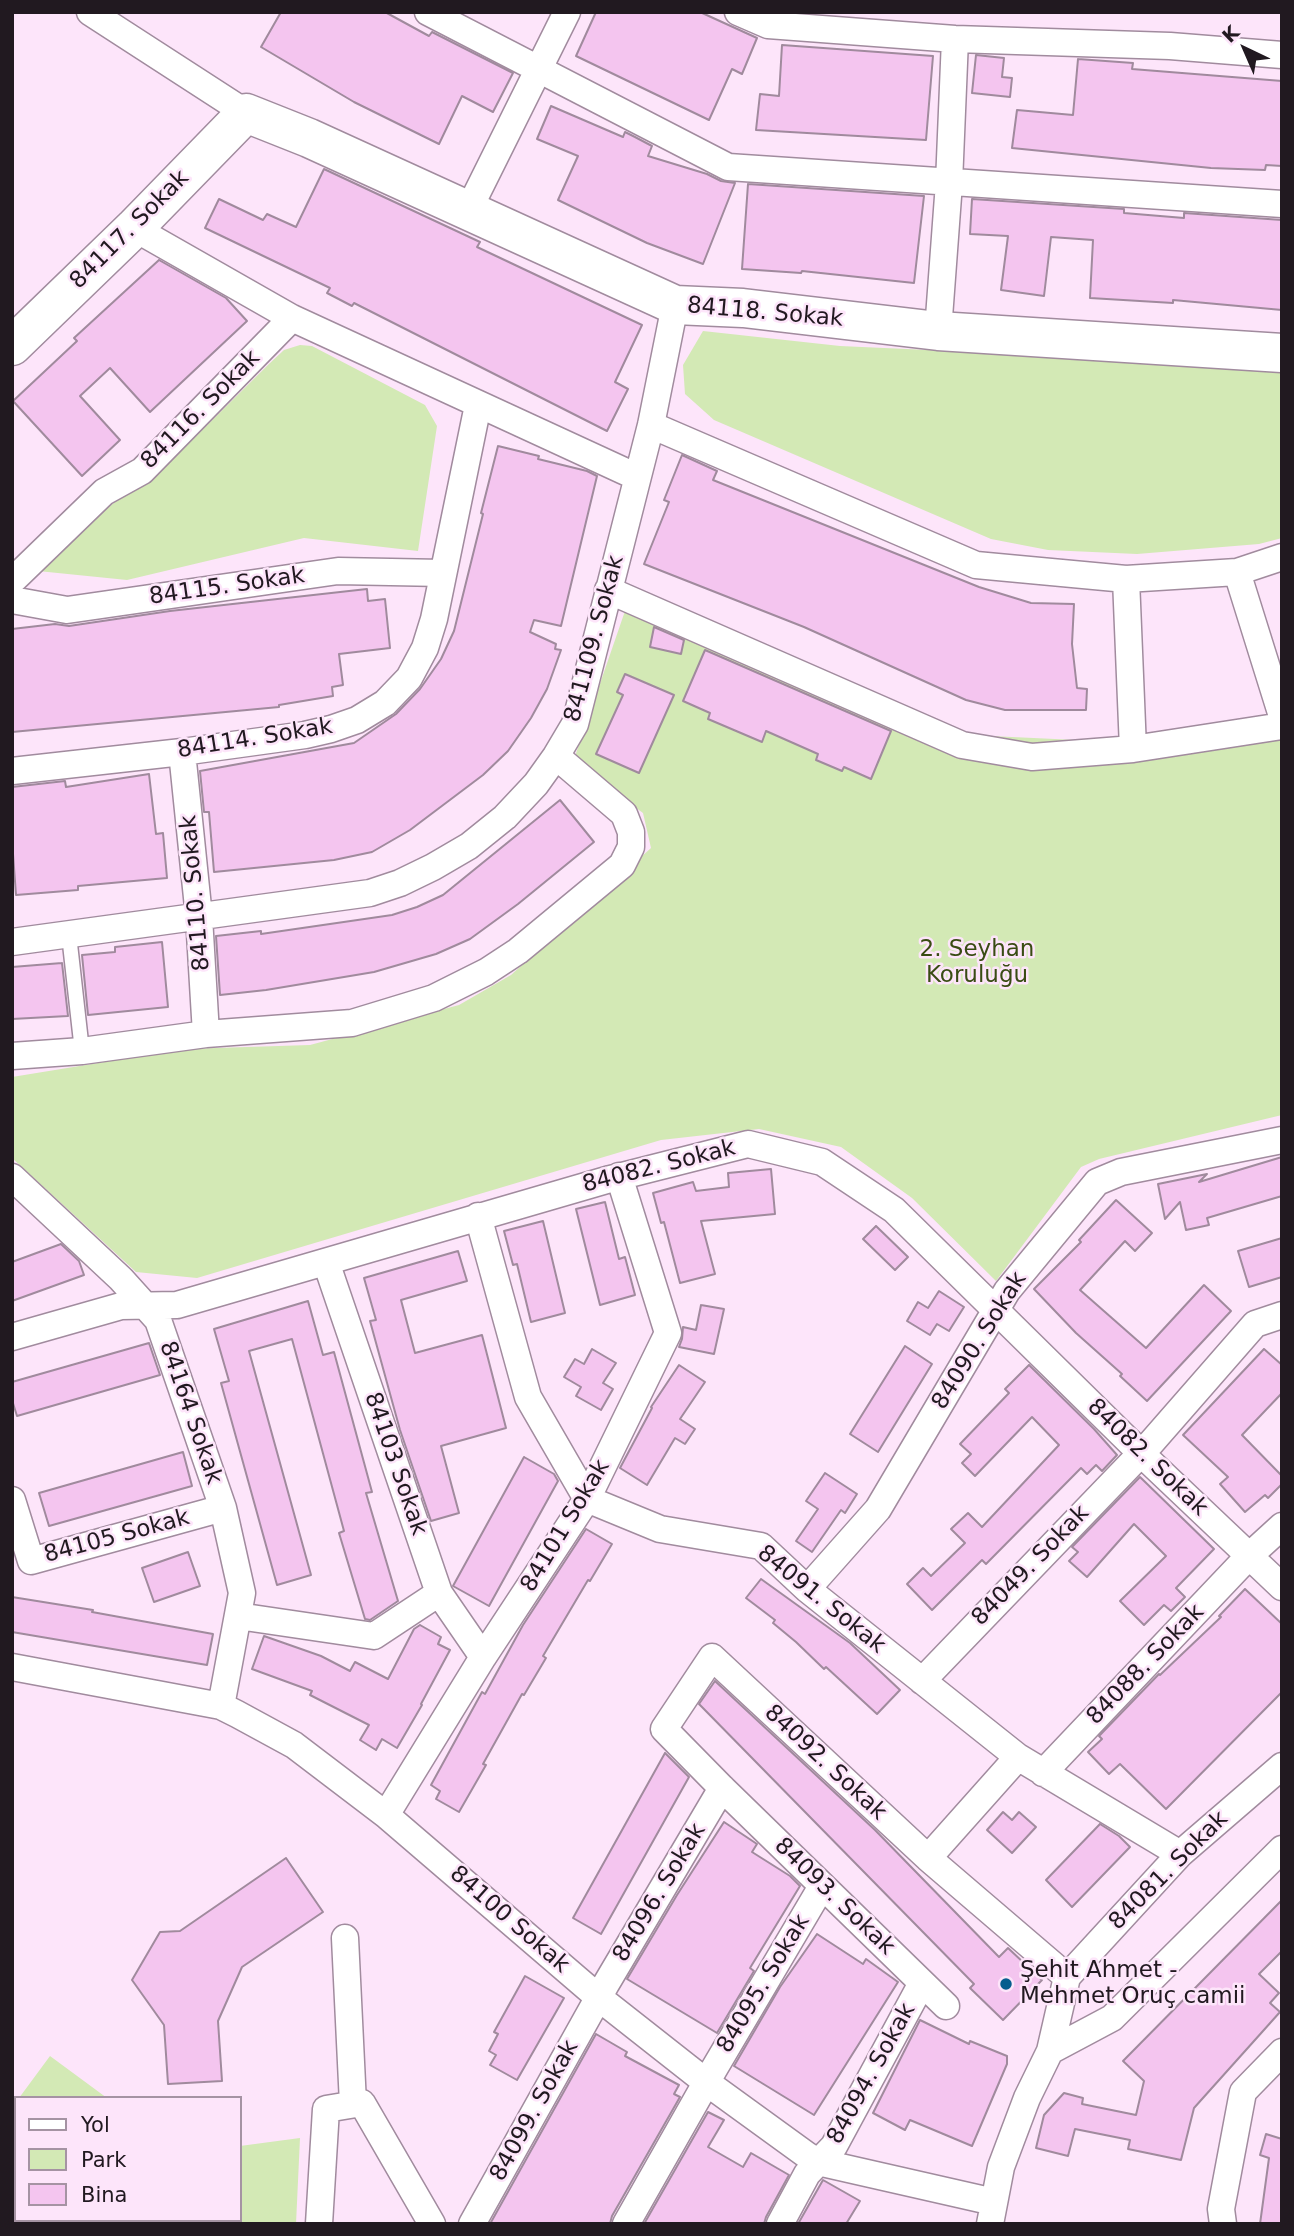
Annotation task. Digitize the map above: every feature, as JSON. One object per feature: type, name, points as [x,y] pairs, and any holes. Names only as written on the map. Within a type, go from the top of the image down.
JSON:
[{"type":"main road","name":"84118. Sokak","points":[[246,113],[309,138],[675,305],[743,309],[938,331],[1282,353]]},
{"type":"main road","name":"84117. Sokak","points":[[12,346],[134,228],[246,113]]},
{"type":"street","points":[[90,12],[246,113]]},
{"type":"street","points":[[428,12],[728,167],[1282,204]]},
{"type":"street","points":[[468,211],[567,12]]},
{"type":"street","points":[[738,12],[768,25],[955,39],[1170,46],[1282,55]]},
{"type":"street","points":[[938,331],[949,183],[955,39]]},
{"type":"street","points":[[134,228],[292,318],[637,477]]},
{"type":"street","name":"841109. Sokak","points":[[12,942],[370,893],[422,873],[469,846],[505,817],[536,783],[575,724],[650,425],[675,305]]},
{"type":"street","name":"84116. Sokak","points":[[12,581],[104,492],[142,471],[292,318]]},
{"type":"street","name":"84114. Sokak","points":[[12,771],[305,735],[357,720],[385,702],[409,678],[425,648],[478,405]]},
{"type":"street","points":[[650,425],[976,565],[1126,579],[1237,572],[1282,557]]},
{"type":"street","name":"84115. Sokak","points":[[12,600],[67,610],[338,571],[443,573]]},
{"type":"street","points":[[1237,572],[1282,716]]},
{"type":"street","points":[[1126,579],[1133,749]]},
{"type":"street","points":[[608,590],[962,745],[1032,757],[1133,749],[1282,726]]},
{"type":"street","name":"84110. Sokak","points":[[182,752],[200,917],[206,1034]]},
{"type":"street","points":[[12,1056],[82,1051],[206,1034],[352,1023],[434,998],[486,972],[518,951],[622,865],[631,847],[631,832],[624,814],[556,756]]},
{"type":"street","name":"84090. Sokak","points":[[807,1589],[878,1509],[1007,1291],[1097,1182],[1121,1172],[1282,1140]]},
{"type":"street","name":"84082. Sokak","points":[[12,1337],[121,1306],[177,1305],[619,1176],[748,1144],[822,1162],[894,1210],[1248,1557],[1282,1587]]},
{"type":"street","name":"84101 Sokak","points":[[386,1815],[483,1657],[587,1499],[668,1333],[619,1176]]},
{"type":"street","name":"84164 Sokak","points":[[12,1177],[121,1279],[159,1321],[223,1508],[242,1593],[221,1706]]},
{"type":"street","points":[[478,1216],[528,1397],[587,1499]]},
{"type":"street","name":"84103 Sokak","points":[[326,1262],[439,1593],[483,1657]]},
{"type":"street","name":"84049. Sokak","points":[[922,1681],[1141,1452],[1255,1324],[1282,1315]]},
{"type":"street","name":"84091. Sokak","points":[[587,1499],[660,1529],[761,1546],[807,1589],[1018,1757],[1180,1854]]},
{"type":"street","name":"84105 Sokak","points":[[12,1500],[31,1561],[223,1508]]},
{"type":"street","name":"84088. Sokak","points":[[1043,1773],[1248,1557],[1282,1526]]},
{"type":"street","points":[[238,1616],[374,1636],[439,1593]]},
{"type":"street","name":"84092. Sokak","points":[[722,1788],[664,1730],[712,1657],[928,1858],[1067,1977]]},
{"type":"street","name":"84100 Sokak","points":[[12,1667],[221,1706],[294,1745],[386,1815],[598,1997],[706,2082],[818,2162],[992,2213]]},
{"type":"street","points":[[928,1858],[1018,1757]]},
{"type":"street","name":"84081. Sokak","points":[[992,2213],[1001,2167],[1027,2098],[1050,2051],[1067,1977],[1180,1854],[1282,1766]]},
{"type":"street","name":"84093. Sokak","points":[[722,1788],[946,2006]]},
{"type":"street","name":"84096. Sokak","points":[[598,1997],[722,1788]]},
{"type":"street","points":[[1050,2051],[1112,2018],[1282,1849]]},
{"type":"street","name":"84095. Sokak","points":[[626,2224],[822,1886]]},
{"type":"street","points":[[345,1938],[353,2104]]},
{"type":"street","name":"84094. Sokak","points":[[780,2224],[807,2174],[834,2146],[922,1983]]},
{"type":"street","name":"84099. Sokak","points":[[472,2224],[598,1997]]},
{"type":"street","points":[[1223,2224],[1221,2209],[1243,2092],[1282,2052]]},
{"type":"street","points":[[319,2224],[326,2109],[362,2103],[432,2224]]},
{"type":"lane","points":[[69,935],[82,1051]]},
{"type":"green space","points":[[703,331],[840,346],[1282,366],[1282,538],[1259,544],[1137,554],[1048,550],[991,539],[714,420],[685,394],[683,365]]},
{"type":"green space","points":[[300,345],[312,346],[425,405],[437,426],[418,551],[304,538],[127,580],[28,570],[183,449],[284,350]]},
{"type":"green space","name":"2. Seyhan Koruluğu","points":[[625,611],[969,735],[1184,745],[1282,729],[1282,1115],[1099,1159],[1081,1167],[996,1281],[912,1198],[841,1147],[759,1129],[661,1140],[197,1278],[136,1272],[12,1158],[12,1077],[184,1049],[310,1045],[459,1005],[511,975],[651,848],[643,813],[573,762]]},
{"type":"green space","points":[[50,2056],[104,2096],[20,2096]]},
{"type":"green space","points":[[300,2138],[296,2224],[106,2222],[242,2222],[242,2146]]},
{"type":"building","points":[[281,12],[385,12],[429,36],[432,32],[513,73],[493,112],[462,96],[439,144],[354,102],[261,47]]},
{"type":"building","points":[[596,12],[700,12],[757,38],[742,74],[732,69],[709,120],[576,56]]},
{"type":"building","points":[[782,45],[933,56],[926,140],[756,130],[760,94],[779,96]]},
{"type":"building","points":[[976,55],[1004,58],[1002,77],[1012,78],[1010,97],[972,93]]},
{"type":"building","points":[[1078,59],[1133,63],[1132,69],[1282,81],[1282,166],[1266,165],[1265,170],[1211,168],[1012,148],[1017,110],[1073,115]]},
{"type":"building","points":[[551,106],[623,137],[625,132],[635,137],[652,146],[648,156],[721,181],[735,183],[703,264],[647,243],[558,200],[578,156],[537,139]]},
{"type":"building","points":[[324,169],[480,242],[477,247],[642,325],[615,382],[628,389],[607,431],[354,303],[352,306],[327,293],[330,288],[205,228],[219,199],[263,220],[267,214],[296,227]]},
{"type":"building","points":[[748,184],[924,196],[914,283],[802,271],[742,269]]},
{"type":"building","points":[[972,199],[1124,209],[1124,213],[1184,218],[1184,213],[1282,220],[1282,310],[1173,300],[1173,303],[1090,298],[1093,240],[1051,237],[1044,296],[1001,290],[1008,236],[970,234]]},
{"type":"building","points":[[159,260],[226,298],[247,321],[150,412],[110,368],[80,396],[120,440],[82,476],[13,401],[77,341],[74,338]]},
{"type":"building","points":[[498,446],[539,456],[538,459],[597,476],[561,626],[534,620],[530,632],[556,644],[555,649],[561,650],[547,689],[531,718],[508,751],[483,775],[410,830],[372,852],[334,860],[214,872],[209,812],[204,812],[200,771],[354,743],[396,714],[420,689],[441,659],[454,631]]},
{"type":"building","points":[[682,455],[717,471],[713,480],[979,587],[1031,603],[1074,604],[1072,644],[1077,688],[1087,689],[1086,710],[1005,710],[966,700],[804,627],[644,564],[669,502],[664,500]]},
{"type":"building","points":[[367,589],[368,601],[385,599],[390,648],[339,654],[343,685],[332,687],[333,696],[279,707],[12,732],[12,629],[55,624],[69,626],[170,611]]},
{"type":"building","points":[[654,627],[684,640],[681,654],[650,647]]},
{"type":"building","points":[[705,650],[891,731],[871,779],[844,767],[842,771],[816,760],[818,754],[766,731],[762,742],[708,719],[710,713],[683,701]]},
{"type":"building","points":[[625,674],[674,695],[639,773],[596,754],[623,695],[617,692]]},
{"type":"building","points":[[149,774],[156,834],[163,833],[167,878],[16,895],[12,787],[65,781],[66,787]]},
{"type":"building","points":[[560,800],[594,842],[470,939],[436,954],[374,972],[220,995],[216,936],[261,931],[261,934],[392,915],[417,907],[443,895]]},
{"type":"building","points":[[162,942],[168,1007],[88,1015],[82,955],[115,952],[115,947]]},
{"type":"building","points":[[62,963],[68,1016],[12,1019],[12,967]]},
{"type":"building","points":[[1282,1157],[1282,1196],[1207,1218],[1209,1225],[1186,1230],[1180,1202],[1165,1219],[1158,1184],[1207,1174],[1199,1182]]},
{"type":"building","points":[[771,1169],[775,1214],[701,1221],[715,1274],[680,1283],[664,1222],[661,1223],[653,1193],[693,1182],[696,1191],[729,1187],[728,1173]]},
{"type":"building","points":[[1116,1200],[1152,1233],[1135,1251],[1125,1241],[1080,1290],[1146,1348],[1204,1285],[1231,1311],[1147,1401],[1034,1289],[1081,1242],[1079,1240]]},
{"type":"building","points":[[605,1202],[619,1259],[625,1257],[635,1295],[600,1305],[576,1209]]},
{"type":"building","points":[[543,1221],[565,1313],[531,1322],[517,1264],[513,1265],[504,1231]]},
{"type":"building","points":[[876,1226],[908,1257],[895,1270],[863,1239]]},
{"type":"building","points":[[1282,1238],[1282,1277],[1249,1287],[1238,1251]]},
{"type":"building","points":[[61,1244],[79,1261],[84,1275],[12,1301],[12,1262]]},
{"type":"building","points":[[458,1251],[467,1281],[401,1300],[415,1353],[482,1335],[506,1428],[441,1446],[459,1513],[431,1521],[400,1430],[370,1321],[376,1320],[364,1278]]},
{"type":"building","points":[[939,1291],[964,1307],[949,1331],[937,1324],[930,1335],[907,1321],[918,1302],[928,1308]]},
{"type":"building","points":[[308,1301],[323,1355],[334,1352],[372,1492],[366,1493],[398,1601],[370,1620],[365,1619],[339,1533],[344,1531],[292,1339],[249,1351],[311,1575],[277,1585],[221,1383],[229,1381],[214,1329]]},
{"type":"building","points":[[701,1305],[724,1309],[714,1354],[679,1347],[683,1327],[696,1330]]},
{"type":"building","points":[[149,1343],[160,1375],[17,1416],[12,1400],[12,1382]]},
{"type":"building","points":[[905,1346],[932,1364],[878,1452],[850,1434]]},
{"type":"building","points":[[592,1349],[616,1363],[603,1383],[613,1389],[601,1410],[576,1396],[581,1387],[564,1377],[575,1359],[584,1364]]},
{"type":"building","points":[[1264,1349],[1282,1365],[1282,1393],[1242,1435],[1282,1476],[1282,1484],[1268,1498],[1265,1495],[1245,1512],[1220,1484],[1228,1477],[1183,1435]]},
{"type":"building","points":[[679,1365],[705,1382],[680,1419],[695,1429],[685,1444],[675,1438],[647,1485],[620,1468],[651,1407]]},
{"type":"building","points":[[1029,1365],[1117,1455],[1102,1471],[1096,1465],[1087,1474],[1081,1468],[986,1564],[982,1560],[932,1610],[907,1584],[923,1568],[931,1576],[965,1543],[951,1529],[968,1513],[982,1527],[1059,1445],[1032,1417],[975,1476],[962,1463],[971,1454],[960,1444],[1009,1393],[1005,1389]]},
{"type":"building","points":[[183,1452],[192,1486],[49,1526],[39,1493]]},
{"type":"building","points":[[524,1457],[554,1474],[558,1481],[489,1606],[453,1586]]},
{"type":"building","points":[[825,1473],[857,1494],[845,1513],[841,1510],[812,1552],[796,1541],[818,1509],[806,1501]]},
{"type":"building","points":[[1140,1477],[1214,1549],[1176,1588],[1185,1597],[1171,1611],[1164,1605],[1144,1625],[1120,1601],[1166,1556],[1134,1524],[1087,1577],[1069,1561],[1078,1552],[1072,1547]]},
{"type":"building","points":[[586,1529],[612,1544],[543,1656],[546,1658],[524,1695],[522,1694],[459,1812],[436,1799],[440,1791],[431,1785],[482,1692],[485,1694],[523,1625]]},
{"type":"building","points":[[188,1552],[200,1586],[154,1602],[142,1568]]},
{"type":"building","points":[[761,1579],[850,1643],[900,1690],[877,1714],[773,1623],[775,1620],[746,1598]]},
{"type":"building","points":[[1245,1589],[1282,1624],[1282,1692],[1166,1809],[1120,1764],[1109,1774],[1088,1752],[1102,1739],[1099,1736],[1159,1674],[1221,1617],[1219,1616]]},
{"type":"building","points":[[12,1597],[213,1634],[207,1665],[12,1632]]},
{"type":"building","points":[[420,1625],[441,1637],[438,1644],[450,1650],[397,1748],[382,1739],[376,1750],[360,1740],[369,1725],[310,1695],[312,1691],[252,1669],[264,1636],[321,1656],[350,1671],[355,1662],[388,1679],[414,1629]]},
{"type":"building","points":[[715,1681],[875,1830],[999,1957],[1008,1948],[1042,1980],[1003,2020],[970,1988],[974,1984],[699,1704]]},
{"type":"building","points":[[665,1753],[689,1777],[601,1934],[573,1918]]},
{"type":"building","points":[[1003,1812],[1012,1820],[1019,1812],[1036,1827],[1012,1853],[987,1830]]},
{"type":"building","points":[[724,1822],[757,1844],[752,1852],[790,1876],[800,1886],[750,1968],[754,1971],[717,2033],[627,1979]]},
{"type":"building","points":[[1100,1824],[1130,1847],[1072,1907],[1046,1880]]},
{"type":"building","points":[[286,1858],[323,1912],[242,1967],[218,2021],[222,2081],[168,2084],[164,2025],[132,1980],[160,1932],[180,1931]]},
{"type":"building","points":[[1282,1900],[1282,1951],[1259,1974],[1279,1993],[1270,2003],[1280,2012],[1194,2108],[1181,2160],[1128,2149],[1130,2140],[1075,2129],[1068,2156],[1036,2148],[1044,2115],[1064,2093],[1083,2098],[1082,2104],[1136,2115],[1144,2081],[1123,2061]]},
{"type":"building","points":[[817,1934],[863,1964],[866,1959],[898,1982],[814,2115],[734,2066],[780,1987]]},
{"type":"building","points":[[525,1976],[564,1998],[517,2080],[490,2065],[496,2055],[489,2051],[498,2034],[494,2032]]},
{"type":"building","points":[[920,2020],[969,2044],[970,2041],[1007,2056],[1007,2064],[972,2146],[910,2120],[905,2130],[873,2113]]},
{"type":"building","points":[[596,2034],[627,2052],[625,2056],[679,2085],[674,2094],[680,2097],[612,2216],[610,2224],[490,2224]]},
{"type":"building","points":[[708,2112],[724,2120],[708,2147],[743,2167],[751,2153],[789,2175],[764,2224],[644,2224]]},
{"type":"building","points":[[1266,2134],[1282,2139],[1282,2224],[1260,2224],[1269,2158],[1260,2155]]},
{"type":"building","points":[[823,2180],[860,2201],[846,2224],[798,2224]]},
{"type":"place","name":"Şehit Ahmet - Mehmet Oruç camii","points":[[1006,1984]]}]
